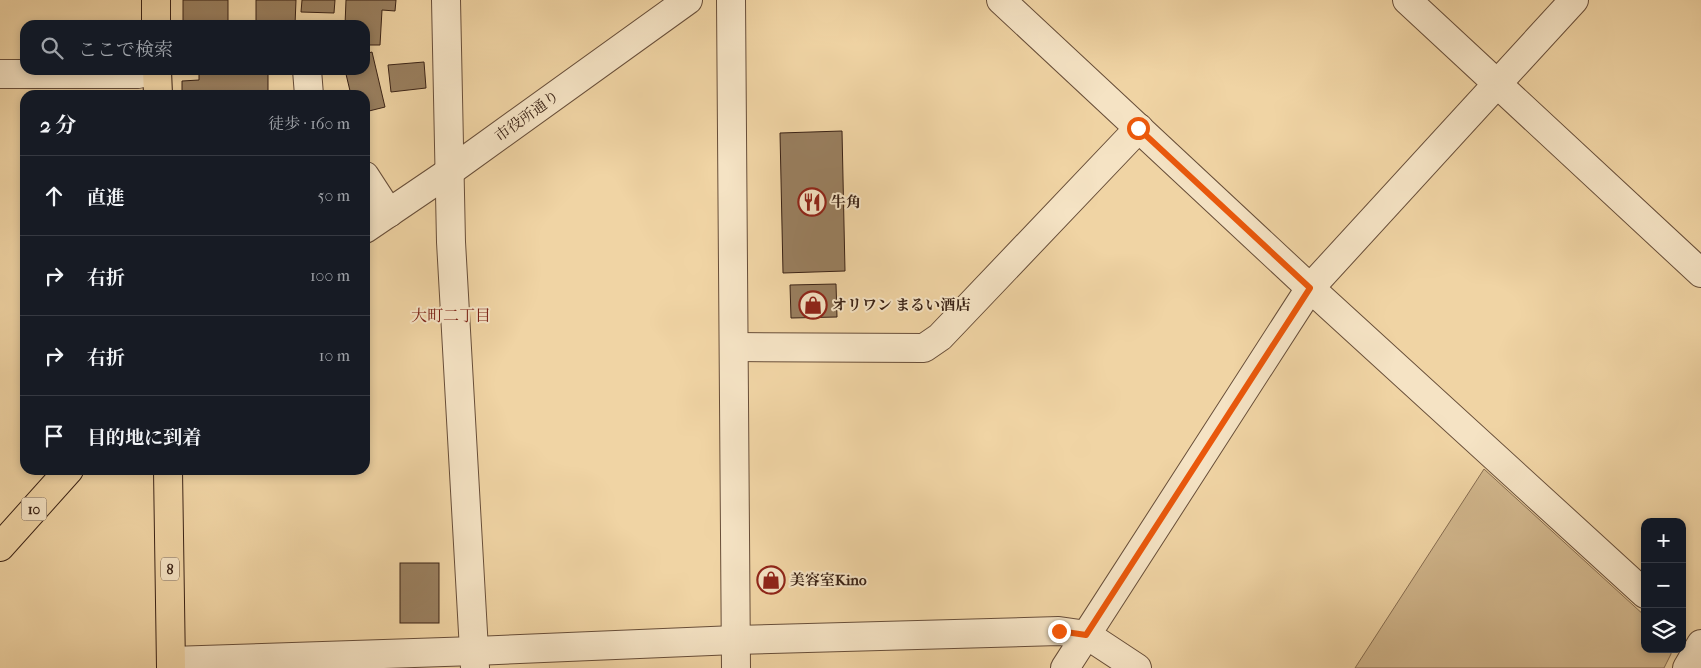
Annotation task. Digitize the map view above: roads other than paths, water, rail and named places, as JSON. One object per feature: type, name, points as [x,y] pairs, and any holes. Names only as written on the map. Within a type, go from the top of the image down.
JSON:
[{"type":"main road","points":[[156,0],[156,20]]},
{"type":"main road","points":[[156,75],[158,90]]},
{"type":"main road","name":"10","points":[[0,548],[64,475]]},
{"type":"main road","name":"8","points":[[168,475],[171,664]]},
{"type":"street","points":[[446,0],[448,172],[451,242],[475,659]]},
{"type":"street","name":"市役所通り","points":[[370,226],[688,0]]},
{"type":"street","points":[[731,0],[734,640],[736,668]]},
{"type":"street","points":[[1001,0],[1310,288],[1641,590]]},
{"type":"street","points":[[1407,0],[1701,273]]},
{"type":"street","points":[[1065,668],[1310,288],[1574,0]]},
{"type":"street","points":[[0,74],[20,74]]},
{"type":"street","points":[[307,75],[309,90]]},
{"type":"street","points":[[734,347],[924,348],[940,337],[1138,128]]},
{"type":"street","points":[[370,184],[389,213]]},
{"type":"street","points":[[171,664],[475,659],[734,640],[1059,631],[1086,635],[1137,668]]},
{"type":"street","points":[[1687,668],[1696,641]]},
{"type":"place","name":"牛角","points":[[812,202]]},
{"type":"place","name":"オリワン まるい酒店","points":[[813,305]]},
{"type":"place","name":"美容室Kino","points":[[771,580]]},
{"type":"district","name":"大町二丁目","points":[[451,315]]}]
